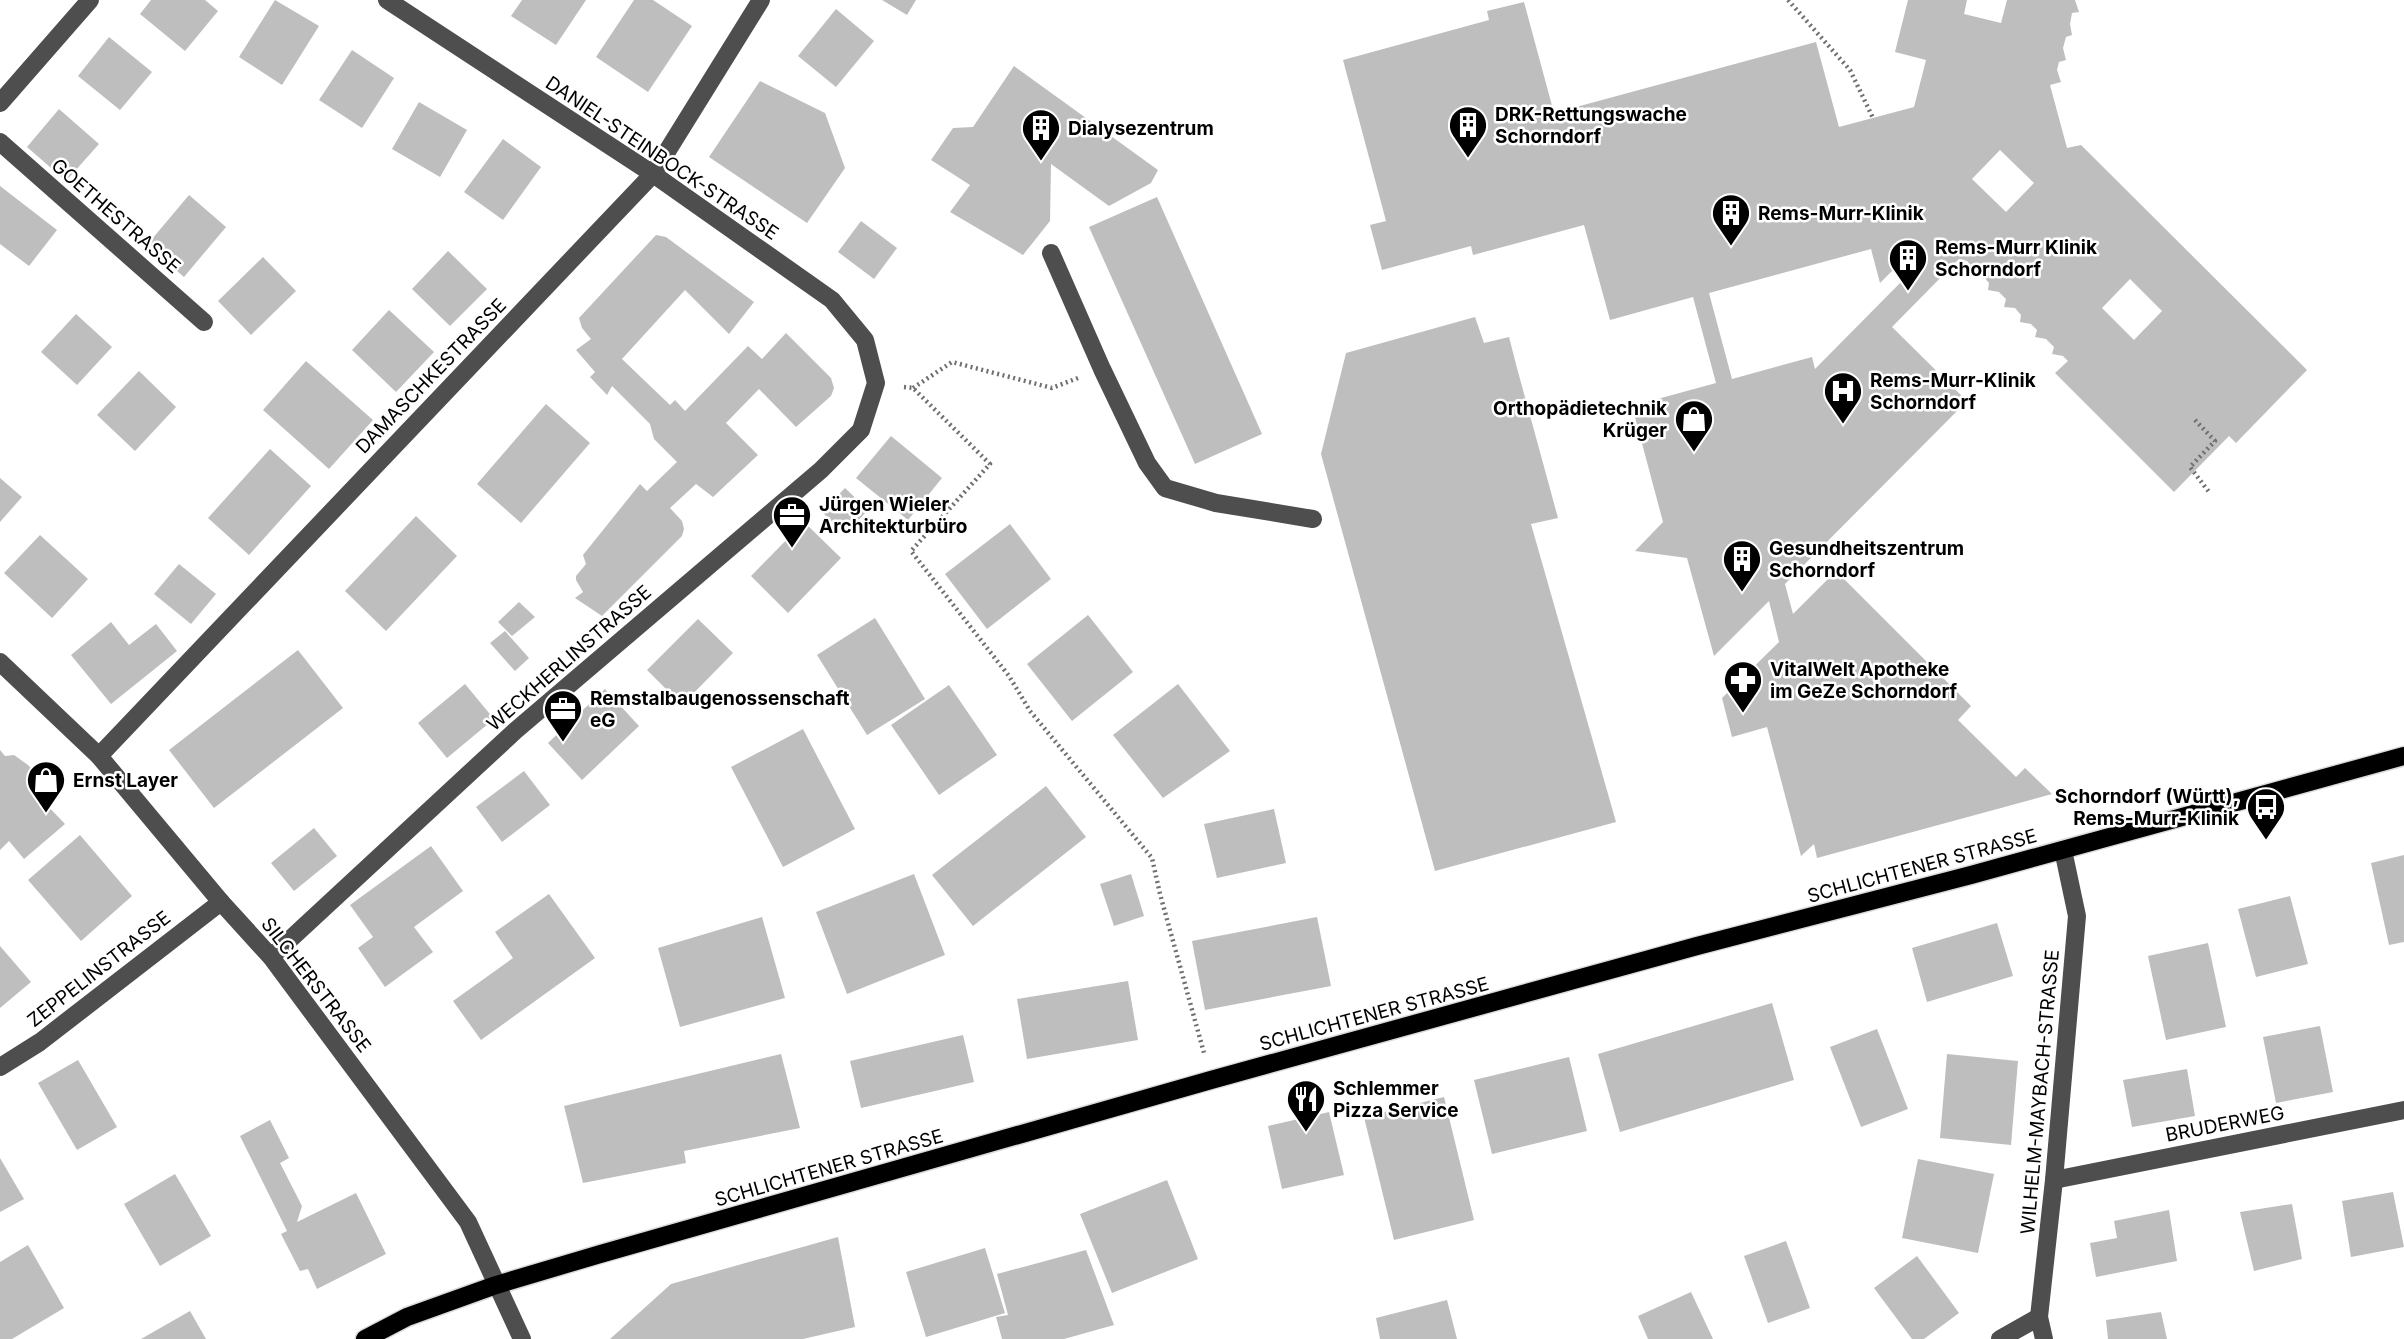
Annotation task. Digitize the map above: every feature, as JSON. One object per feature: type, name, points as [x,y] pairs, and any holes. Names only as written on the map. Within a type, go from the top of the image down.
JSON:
[{"type":"main road","name":"SCHLICHTENER STRASSE","points":[[365,1339],[407,1317],[496,1285],[1212,1080],[2404,756]]},
{"type":"street","points":[[0,103],[90,0]]},
{"type":"street","name":"DANIEL-STEINBOCK-STRASSE","points":[[387,0],[653,174],[832,300],[864,340],[876,383]]},
{"type":"street","name":"DAMASCHKESTRASSE","points":[[99,756],[653,174],[761,0]]},
{"type":"street","name":"GOETHESTRASSE","points":[[0,142],[204,322]]},
{"type":"street","points":[[1051,253],[1141,452],[1165,488],[1216,503],[1313,519]]},
{"type":"street","name":"WECKHERLINSTRASSE","points":[[271,957],[515,731],[821,471],[861,430],[876,383]]},
{"type":"street","name":"SILCHERSTRASSE","points":[[0,662],[99,756],[221,902],[271,957],[468,1222],[522,1339]]},
{"type":"street","name":"WILHELM-MAYBACH-STRASSE","points":[[2044,1339],[2039,1317],[2077,916],[2063,850]]},
{"type":"street","name":"ZEPPELINSTRASSE","points":[[0,1067],[40,1042],[221,902]]},
{"type":"street","name":"BRUDERWEG","points":[[2054,1180],[2404,1110]]},
{"type":"street","points":[[2000,1339],[2039,1317]]},
{"type":"path","points":[[1788,0],[1850,70],[1873,118]]},
{"type":"path","points":[[1052,387],[952,362],[913,388],[990,464],[911,551],[1009,676],[1030,711],[1152,858],[1212,1080]]},
{"type":"path","points":[[2195,420],[2215,441],[2190,467],[2209,492]]},
{"type":"building","points":[[151,0],[205,0],[218,11],[185,51],[140,14]]},
{"type":"building","points":[[275,0],[319,26],[282,85],[239,57]]},
{"type":"building","points":[[522,0],[586,0],[556,45],[511,16]]},
{"type":"building","points":[[634,0],[653,0],[692,26],[648,92],[596,57]]},
{"type":"building","points":[[882,0],[916,0],[907,15]]},
{"type":"building","points":[[1908,0],[1967,0],[1964,14],[2001,23],[2007,0],[2075,0],[2079,12],[2072,13],[2072,35],[2066,37],[2063,48],[2066,60],[2059,62],[2057,70],[2061,82],[2050,85],[2067,148],[2081,145],[2307,370],[2236,443],[2229,436],[2174,492],[2055,373],[2068,361],[2063,356],[2052,354],[2054,347],[2046,339],[2035,337],[2037,330],[2031,324],[2020,322],[2021,315],[2015,308],[2004,307],[2006,299],[1999,292],[1988,290],[1989,283],[1984,277],[1973,275],[1974,268],[1967,261],[1959,259],[1892,327],[1967,401],[1785,584],[1793,614],[1836,571],[1971,706],[1958,720],[2016,777],[2025,768],[2052,794],[1817,858],[1814,844],[1801,856],[1767,727],[1732,737],[1722,698],[1779,642],[1769,601],[1714,656],[1687,558],[1635,551],[1663,522],[1632,406],[1716,383],[1693,297],[1610,320],[1584,225],[1473,255],[1471,246],[1382,270],[1370,225],[1386,221],[1343,60],[1489,20],[1487,11],[1524,2],[1554,113],[1816,42],[1839,127],[1914,107],[1926,60],[1895,52]],"holes":[[[2000,150],[2034,183],[2006,212],[1972,179]],[[1871,249],[1880,283],[1897,266],[1901,282],[1815,369],[1812,357],[1732,379],[1709,293]],[[2130,279],[2162,311],[2134,340],[2102,308]]]},
{"type":"building","points":[[836,9],[874,41],[836,87],[798,56]]},
{"type":"building","points":[[109,37],[152,72],[120,110],[78,76]]},
{"type":"building","points":[[352,50],[394,78],[362,128],[319,100]]},
{"type":"building","name":"Dialysezentrum","points":[[1014,66],[1158,170],[1151,183],[1109,206],[1051,164],[1050,221],[1023,255],[950,212],[970,185],[931,160],[953,128],[973,127]]},
{"type":"building","points":[[760,81],[825,113],[845,168],[807,223],[709,157]]},
{"type":"building","points":[[419,102],[467,130],[440,177],[392,149]]},
{"type":"building","points":[[59,109],[99,144],[66,181],[27,147]]},
{"type":"building","points":[[503,139],[541,167],[503,220],[464,192]]},
{"type":"building","points":[[0,186],[57,230],[29,266],[0,244]]},
{"type":"building","points":[[189,195],[226,227],[184,277],[147,245]]},
{"type":"building","points":[[1157,197],[1262,434],[1195,464],[1089,227]]},
{"type":"building","points":[[861,221],[897,248],[874,279],[838,252]]},
{"type":"building","points":[[656,235],[666,237],[754,302],[729,334],[685,290],[622,359],[670,405],[675,400],[685,411],[748,346],[762,359],[786,333],[831,378],[834,388],[831,396],[796,427],[759,389],[726,423],[758,455],[713,497],[696,484],[670,508],[682,521],[682,536],[602,616],[575,598],[583,592],[576,576],[586,564],[583,555],[640,484],[647,491],[677,462],[654,439],[650,424],[612,386],[607,395],[590,377],[595,372],[576,350],[591,339],[582,328],[579,318]]},
{"type":"building","points":[[448,251],[487,289],[450,326],[412,289]]},
{"type":"building","points":[[263,257],[296,291],[251,335],[218,301]]},
{"type":"building","points":[[389,310],[434,352],[396,392],[352,350]]},
{"type":"building","points":[[76,314],[112,347],[77,385],[41,352]]},
{"type":"building","points":[[1475,317],[1484,343],[1509,337],[1558,518],[1531,524],[1616,822],[1435,871],[1321,454],[1346,353]]},
{"type":"building","points":[[306,361],[373,420],[329,469],[263,410]]},
{"type":"building","points":[[139,371],[176,407],[135,451],[97,415]]},
{"type":"building","points":[[546,404],[590,443],[521,523],[477,484]]},
{"type":"building","points":[[891,436],[942,478],[908,520],[856,478]]},
{"type":"building","points":[[270,449],[311,486],[249,555],[208,518]]},
{"type":"building","points":[[0,478],[22,497],[0,522]]},
{"type":"building","points":[[845,488],[868,510],[845,534],[822,512]]},
{"type":"building","points":[[416,516],[457,556],[386,631],[345,591]]},
{"type":"building","points":[[804,522],[841,558],[788,613],[751,576]]},
{"type":"building","points":[[1010,524],[1051,579],[987,629],[945,574]]},
{"type":"building","points":[[40,535],[88,579],[52,618],[4,573]]},
{"type":"building","points":[[179,564],[216,594],[191,624],[154,594]]},
{"type":"building","points":[[519,602],[535,617],[512,636],[498,622]]},
{"type":"building","points":[[1088,615],[1133,672],[1072,721],[1027,664]]},
{"type":"building","points":[[875,618],[925,699],[867,735],[817,655]]},
{"type":"building","points":[[698,619],[733,653],[682,705],[647,670]]},
{"type":"building","points":[[111,622],[129,645],[156,624],[177,651],[111,704],[71,655]]},
{"type":"building","points":[[505,631],[529,658],[515,671],[490,643]]},
{"type":"building","points":[[298,650],[343,708],[214,808],[169,750]]},
{"type":"building","points":[[465,684],[494,719],[447,758],[418,723]]},
{"type":"building","points":[[1178,684],[1230,751],[1163,798],[1113,735]]},
{"type":"building","points":[[949,685],[997,755],[939,795],[891,725]]},
{"type":"building","points":[[605,689],[639,726],[582,780],[548,743]]},
{"type":"building","points":[[803,729],[855,829],[783,867],[731,767]]},
{"type":"building","points":[[0,750],[5,756],[14,755],[28,765],[52,791],[43,801],[65,824],[24,859],[9,841],[0,850]]},
{"type":"building","points":[[524,771],[550,805],[502,842],[476,807]]},
{"type":"building","points":[[1046,786],[1086,837],[973,926],[932,875]]},
{"type":"building","points":[[1274,809],[1286,863],[1217,878],[1204,824]]},
{"type":"building","points":[[314,828],[337,856],[294,891],[271,863]]},
{"type":"building","points":[[80,835],[132,896],[81,941],[28,880]]},
{"type":"building","points":[[431,846],[463,891],[414,927],[433,952],[385,987],[358,948],[373,937],[350,905]]},
{"type":"building","points":[[2404,855],[2404,942],[2389,945],[2371,863]]},
{"type":"building","points":[[914,874],[945,955],[847,994],[816,912]]},
{"type":"building","points":[[1131,874],[1144,916],[1114,926],[1100,884]]},
{"type":"building","points":[[549,894],[595,958],[481,1040],[453,1001],[513,958],[495,932]]},
{"type":"building","points":[[2290,896],[2308,964],[2256,977],[2238,909]]},
{"type":"building","points":[[762,917],[785,998],[680,1027],[658,948]]},
{"type":"building","points":[[1317,917],[1331,986],[1205,1010],[1192,941]]},
{"type":"building","points":[[1997,923],[2013,976],[1927,1002],[1912,948]]},
{"type":"building","points":[[2208,943],[2226,1027],[2166,1040],[2148,956]]},
{"type":"building","points":[[0,946],[31,982],[0,1008]]},
{"type":"building","points":[[1128,981],[1138,1040],[1027,1059],[1017,999]]},
{"type":"building","points":[[1772,1003],[1794,1080],[1620,1132],[1598,1054]]},
{"type":"building","points":[[2320,1026],[2333,1092],[2276,1103],[2263,1037]]},
{"type":"building","points":[[1877,1029],[1908,1109],[1861,1127],[1830,1047]]},
{"type":"building","points":[[963,1035],[974,1082],[861,1108],[850,1061]]},
{"type":"building","points":[[781,1054],[800,1128],[684,1151],[686,1163],[583,1183],[564,1106]]},
{"type":"building","points":[[1947,1054],[2018,1061],[2011,1145],[1940,1138]]},
{"type":"building","points":[[1569,1057],[1587,1131],[1492,1154],[1474,1080]]},
{"type":"building","points":[[78,1060],[117,1127],[77,1150],[38,1083]]},
{"type":"building","points":[[2187,1069],[2195,1116],[2132,1127],[2123,1080]]},
{"type":"building","points":[[1444,1097],[1474,1220],[1394,1240],[1364,1117]]},
{"type":"building","points":[[1329,1112],[1344,1175],[1282,1189],[1268,1126]]},
{"type":"building","points":[[270,1120],[289,1158],[280,1163],[302,1206],[297,1222],[356,1193],[386,1254],[317,1289],[308,1269],[300,1271],[281,1234],[287,1231],[240,1136]]},
{"type":"building","points":[[0,1158],[24,1199],[0,1212]]},
{"type":"building","points":[[1918,1159],[1994,1174],[1978,1253],[1902,1238]]},
{"type":"building","points":[[175,1174],[211,1236],[160,1266],[124,1204]]},
{"type":"building","points":[[1167,1180],[1198,1259],[1112,1293],[1080,1214]]},
{"type":"building","points":[[2393,1192],[2404,1247],[2351,1257],[2342,1201]]},
{"type":"building","points":[[2292,1204],[2302,1259],[2254,1271],[2240,1212]]},
{"type":"building","points":[[2169,1210],[2177,1261],[2096,1277],[2090,1243],[2117,1238],[2114,1221]]},
{"type":"building","points":[[838,1237],[855,1327],[803,1339],[610,1339],[671,1284]]},
{"type":"building","points":[[1786,1241],[1810,1308],[1768,1323],[1744,1256]]},
{"type":"building","points":[[28,1245],[64,1308],[12,1339],[0,1339],[0,1262]]},
{"type":"building","points":[[985,1248],[1005,1313],[926,1337],[906,1272]]},
{"type":"building","points":[[1086,1250],[1114,1325],[1064,1339],[1002,1339],[996,1317],[1008,1315],[997,1274]]},
{"type":"building","points":[[1917,1256],[1959,1313],[1924,1339],[1912,1339],[1874,1288]]},
{"type":"building","points":[[1691,1292],[1713,1339],[1648,1339],[1638,1316]]},
{"type":"building","points":[[1447,1300],[1457,1339],[1380,1339],[1376,1318]]},
{"type":"building","points":[[190,1311],[206,1339],[141,1339]]},
{"type":"building","points":[[2161,1312],[2167,1339],[2108,1339],[2106,1320]]},
{"type":"place","name":"DRK-Rettungswache Schorndorf","points":[[1468,159]]},
{"type":"place","name":"Dialysezentrum","points":[[1041,162]]},
{"type":"place","name":"Rems-Murr-Klinik","points":[[1731,247]]},
{"type":"place","name":"Rems-Murr Klinik Schorndorf","points":[[1908,292]]},
{"type":"place","name":"Rems-Murr-Klinik Schorndorf","points":[[1843,425]]},
{"type":"place","name":"Orthopädietechnik Krüger","points":[[1694,453]]},
{"type":"place","name":"Jürgen Wieler Architekturbüro","points":[[792,549]]},
{"type":"place","name":"Gesundheitszentrum Schorndorf","points":[[1742,593]]},
{"type":"place","name":"VitalWelt Apotheke im GeZe Schorndorf","points":[[1743,714]]},
{"type":"place","name":"Remstalbaugenossenschaft eG","points":[[563,743]]},
{"type":"place","name":"Ernst Layer","points":[[46,814]]},
{"type":"place","name":"Schorndorf (Württ), Rems-Murr-Klinik","points":[[2266,841]]},
{"type":"place","name":"Schlemmer Pizza Service","points":[[1306,1133]]}]
